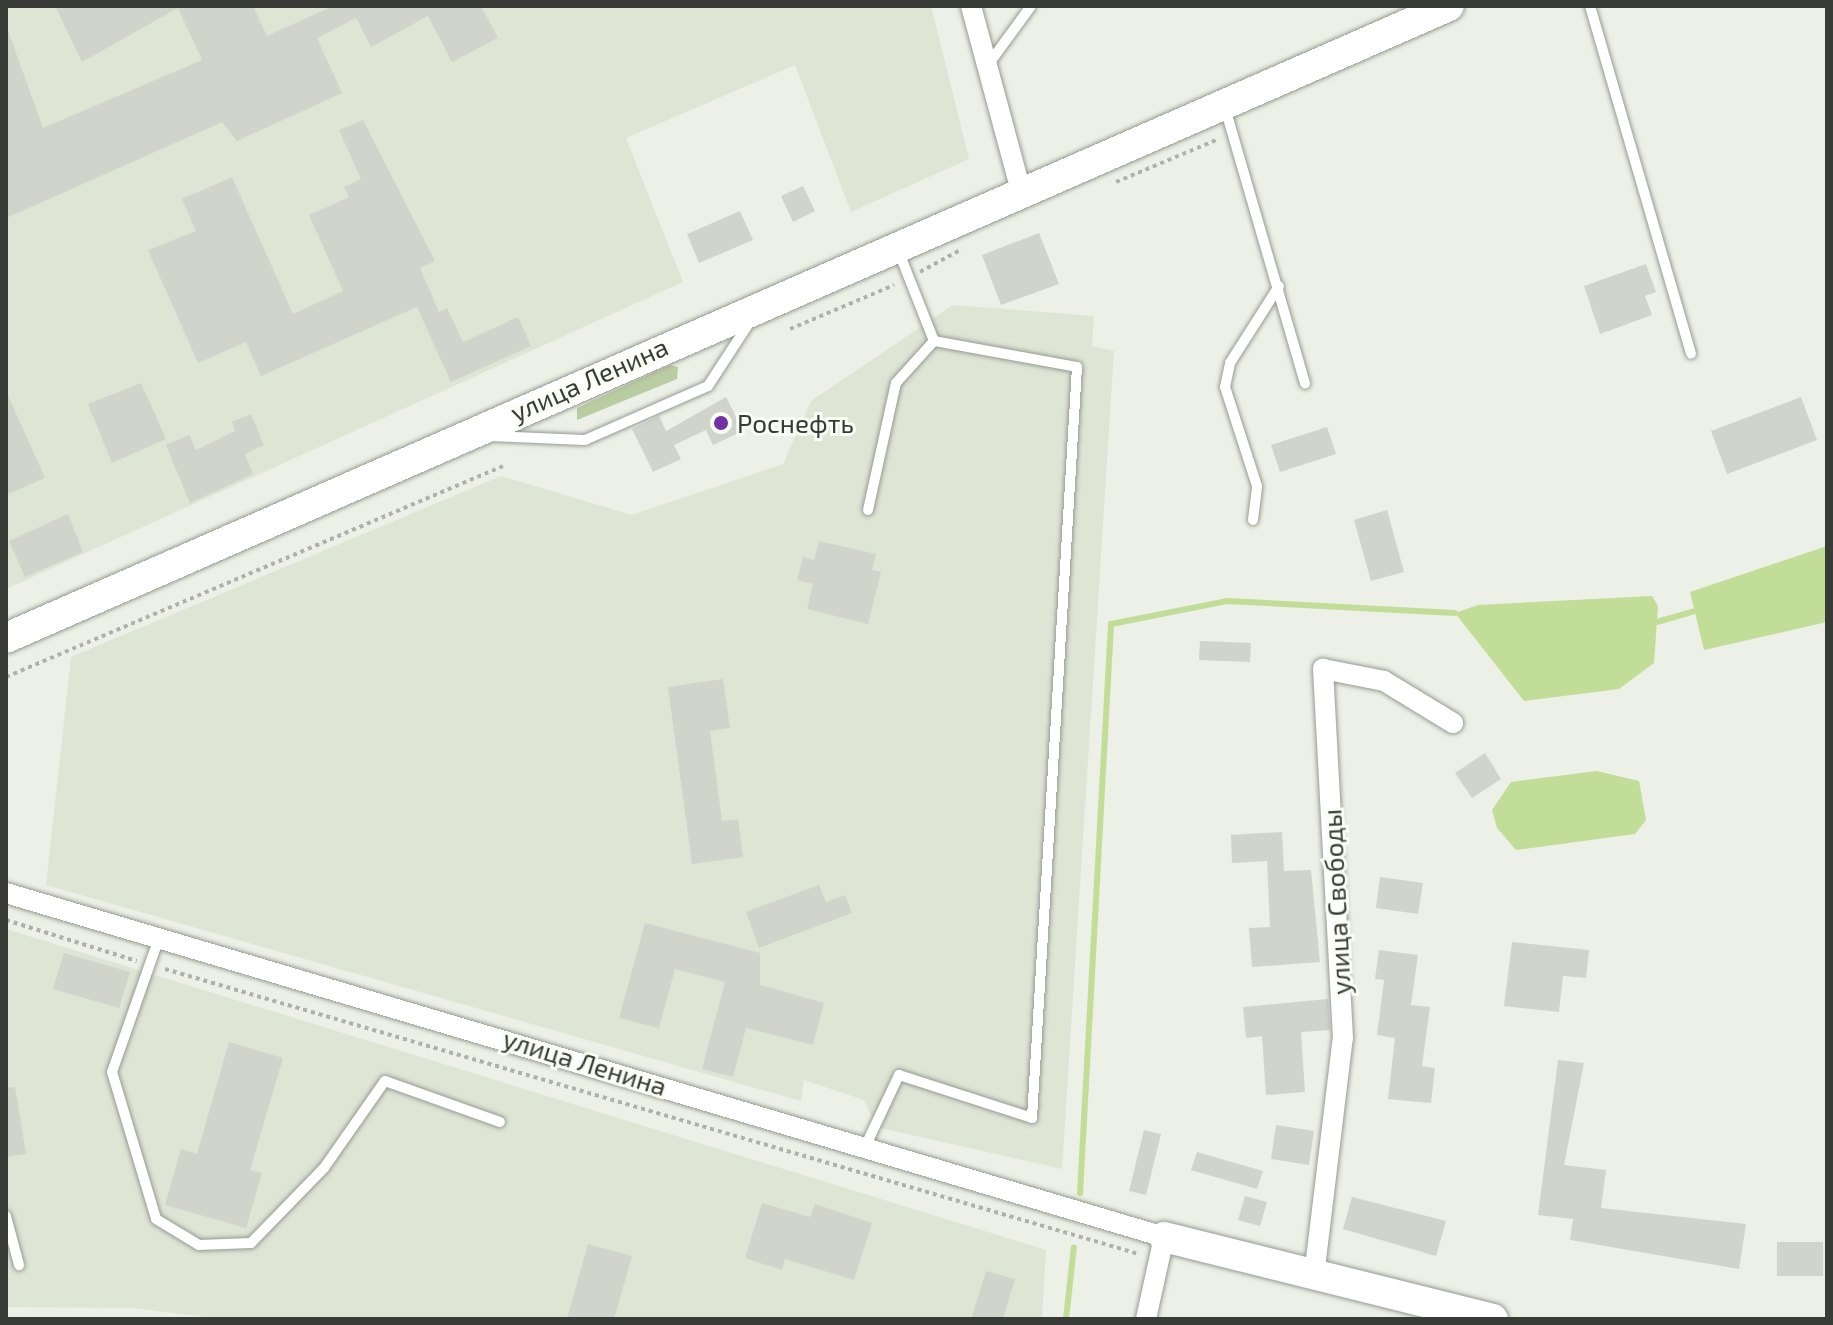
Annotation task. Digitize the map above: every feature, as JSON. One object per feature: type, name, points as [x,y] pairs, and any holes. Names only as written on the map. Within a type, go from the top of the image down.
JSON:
[{"type":"main road","name":"улица Ленина","points":[[6,638],[1020,188],[1449,6]]},
{"type":"main road","points":[[1161,1248],[1314,1276],[1405,1309],[1493,1319]]},
{"type":"street","points":[[971,6],[1020,188]]},
{"type":"street","name":"улица Свободы","points":[[1314,1276],[1343,1038],[1323,669],[1384,681],[1453,723]]},
{"type":"street","name":"улица Ленина","points":[[6,893],[160,934],[865,1147],[1161,1248]]},
{"type":"street","points":[[1146,1319],[1161,1248]]},
{"type":"lane","points":[[986,67],[1031,6]]},
{"type":"lane","points":[[1590,6],[1691,354]]},
{"type":"lane","points":[[1224,102],[1305,384]]},
{"type":"lane","points":[[895,244],[934,341]]},
{"type":"lane","points":[[1253,520],[1257,486],[1225,387],[1230,363],[1279,286]]},
{"type":"lane","points":[[464,434],[585,440],[708,386],[763,302]]},
{"type":"lane","points":[[868,510],[896,383],[934,341]]},
{"type":"lane","points":[[865,1147],[899,1075],[1032,1118],[1077,367],[934,341]]},
{"type":"lane","points":[[160,934],[112,1072],[156,1219],[199,1245],[251,1243],[324,1168],[385,1081],[500,1122]]},
{"type":"lane","points":[[6,1216],[19,1265]]},
{"type":"path","points":[[1106,186],[1233,133]]},
{"type":"path","points":[[790,329],[909,279],[968,246]]},
{"type":"path","points":[[6,677],[503,466]]},
{"type":"path","points":[[6,920],[150,965],[1161,1248]]},
{"type":"shaded area","points":[[6,6],[931,6],[969,159],[851,212],[795,65],[626,138],[683,282],[6,589]]},
{"type":"shaded area","points":[[953,305],[1094,316],[1092,346],[1114,351],[1062,1169],[876,1127],[864,1100],[804,1080],[801,1101],[46,885],[71,657],[501,476],[632,515],[783,464],[811,401]]},
{"type":"shaded area","points":[[670,365],[678,367],[677,379],[577,420],[577,408]]},
{"type":"shaded area","points":[[1827,546],[1827,622],[1704,650],[1690,592]]},
{"type":"shaded area","points":[[1652,596],[1658,606],[1654,663],[1619,689],[1524,701],[1455,613],[1478,605]]},
{"type":"shaded area","points":[[1597,771],[1639,781],[1646,820],[1635,834],[1516,850],[1497,828],[1492,810],[1511,782]]},
{"type":"shaded area","points":[[6,929],[1046,1250],[1042,1319],[223,1319],[133,1308],[6,1307]]},
{"type":"building","points":[[55,6],[253,6],[267,36],[333,6],[481,6],[498,38],[452,62],[428,16],[371,47],[356,18],[317,38],[342,93],[237,141],[222,122],[6,218],[6,25],[43,128],[202,60],[178,8],[82,62]]},
{"type":"building","points":[[363,120],[435,261],[420,268],[439,312],[447,308],[463,342],[518,317],[531,346],[451,382],[417,307],[261,376],[246,342],[198,363],[148,250],[196,231],[182,199],[232,177],[293,314],[343,291],[309,215],[349,197],[344,187],[361,179],[339,130]]},
{"type":"building","points":[[803,186],[815,211],[793,222],[781,196]]},
{"type":"building","points":[[740,211],[753,240],[699,263],[687,234]]},
{"type":"building","points":[[1039,233],[1059,284],[1001,305],[982,255]]},
{"type":"building","points":[[1646,264],[1656,292],[1645,296],[1652,315],[1600,334],[1584,286]]},
{"type":"building","points":[[141,383],[166,439],[112,463],[88,404]]},
{"type":"building","points":[[6,391],[45,478],[6,495]]},
{"type":"building","points":[[726,397],[743,431],[713,445],[706,430],[674,445],[681,459],[653,472],[632,429],[659,416],[666,431]]},
{"type":"building","points":[[1801,397],[1817,440],[1727,474],[1711,431]]},
{"type":"building","points":[[251,414],[264,445],[245,454],[253,474],[190,503],[166,445],[189,435],[196,450],[235,431],[232,422]]},
{"type":"building","points":[[1327,427],[1336,454],[1280,472],[1271,445]]},
{"type":"building","points":[[1387,510],[1404,572],[1371,581],[1354,520]]},
{"type":"building","points":[[68,514],[83,552],[25,577],[9,541]]},
{"type":"building","points":[[819,541],[876,554],[872,570],[881,572],[868,624],[807,609],[813,584],[797,580],[803,557],[814,560]]},
{"type":"building","points":[[1200,641],[1251,643],[1250,662],[1199,660]]},
{"type":"building","points":[[723,679],[730,728],[710,731],[722,821],[738,819],[743,857],[692,864],[668,687]]},
{"type":"building","points":[[1485,753],[1501,779],[1472,798],[1455,773]]},
{"type":"building","points":[[1282,832],[1284,871],[1311,870],[1320,962],[1252,967],[1249,928],[1270,927],[1267,861],[1232,863],[1231,835]]},
{"type":"building","points":[[1380,877],[1423,883],[1418,914],[1376,908]]},
{"type":"building","points":[[819,885],[826,902],[845,895],[852,913],[759,948],[746,912]]},
{"type":"building","points":[[645,923],[760,953],[760,985],[824,1003],[813,1045],[746,1028],[733,1077],[702,1069],[725,982],[675,969],[659,1028],[619,1018]]},
{"type":"building","points":[[1512,942],[1589,950],[1586,978],[1563,976],[1559,1012],[1504,1006]]},
{"type":"building","points":[[1379,950],[1418,955],[1411,1005],[1430,1007],[1422,1066],[1435,1068],[1431,1103],[1388,1099],[1395,1038],[1377,1035],[1384,980],[1375,979]]},
{"type":"building","points":[[64,953],[130,972],[119,1008],[53,989]]},
{"type":"building","points":[[1328,999],[1330,1030],[1301,1032],[1305,1092],[1266,1095],[1262,1036],[1246,1038],[1243,1007]]},
{"type":"building","points":[[229,1042],[283,1058],[250,1170],[262,1173],[246,1228],[165,1205],[181,1149],[197,1154]]},
{"type":"building","points":[[1558,1060],[1584,1063],[1564,1165],[1606,1170],[1601,1208],[1746,1224],[1739,1269],[1570,1240],[1573,1219],[1538,1215]]},
{"type":"building","points":[[15,1087],[26,1154],[6,1157],[6,1088]]},
{"type":"building","points":[[1276,1125],[1314,1131],[1309,1165],[1271,1159]]},
{"type":"building","points":[[1144,1130],[1161,1134],[1146,1195],[1129,1191]]},
{"type":"building","points":[[1197,1152],[1263,1171],[1257,1189],[1191,1170]]},
{"type":"building","points":[[1245,1196],[1267,1202],[1260,1226],[1238,1220]]},
{"type":"building","points":[[1352,1197],[1446,1221],[1436,1256],[1343,1229]]},
{"type":"building","points":[[762,1203],[810,1217],[815,1204],[872,1223],[854,1280],[785,1259],[782,1270],[745,1258]]},
{"type":"building","points":[[1777,1242],[1823,1242],[1823,1276],[1777,1276]]},
{"type":"building","points":[[588,1244],[632,1256],[614,1319],[567,1319]]},
{"type":"building","points":[[986,1271],[1015,1279],[1003,1319],[971,1319]]},
{"type":"waterway","points":[[1080,1193],[1111,624],[1227,601],[1455,613]]},
{"type":"waterway","points":[[1657,622],[1695,611]]},
{"type":"waterway","points":[[1066,1319],[1074,1247]]},
{"type":"place","name":"Роснефть","points":[[721,423]]}]
